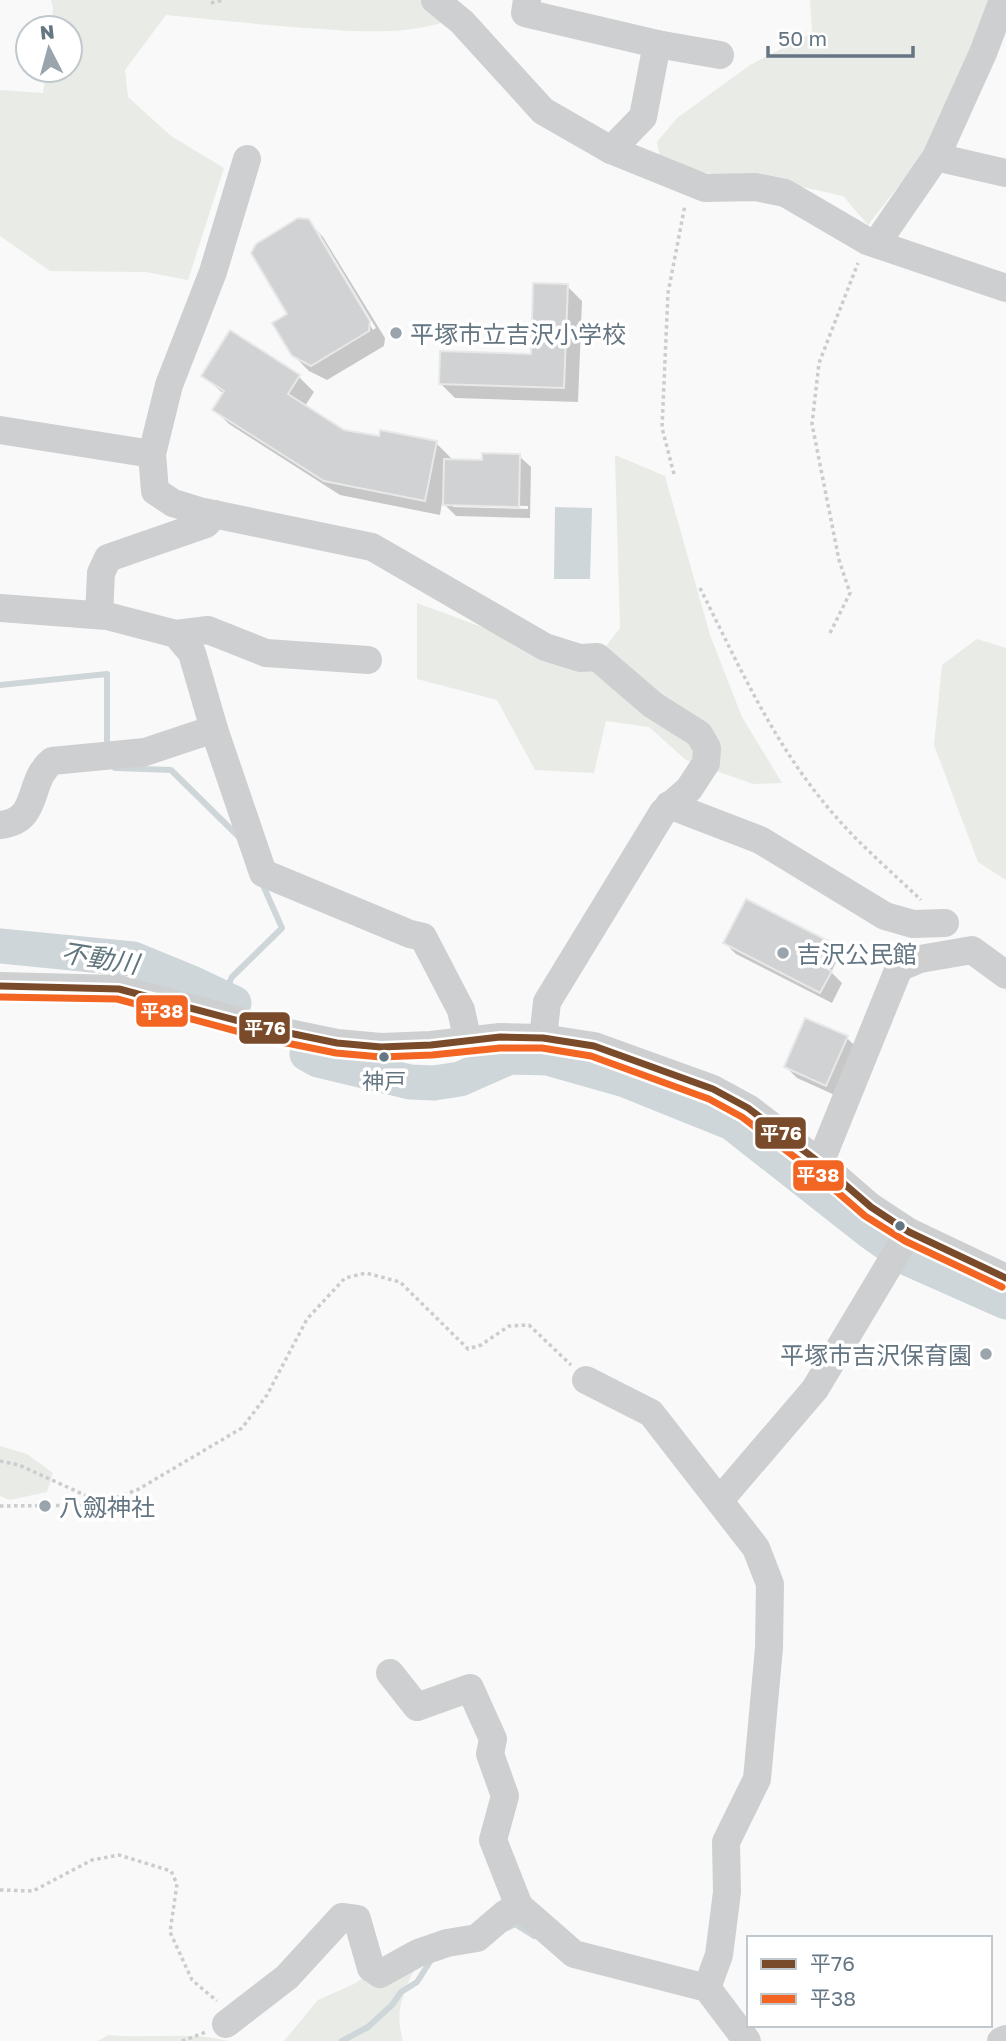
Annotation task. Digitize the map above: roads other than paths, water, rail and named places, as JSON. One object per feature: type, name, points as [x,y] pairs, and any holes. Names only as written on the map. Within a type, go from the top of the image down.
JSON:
[{"type":"street","points":[[435,0],[462,22],[543,111],[611,150],[705,188],[755,187],[785,193],[871,242],[1006,288]]},
{"type":"street","points":[[527,0],[525,13],[657,44],[720,55]]},
{"type":"street","points":[[871,242],[936,157],[994,56],[1003,0]]},
{"type":"street","points":[[611,150],[643,117],[657,44]]},
{"type":"street","points":[[936,157],[1006,173]]},
{"type":"street","points":[[247,159],[213,271],[169,385],[152,454],[155,491],[173,503],[215,514],[372,547],[545,647],[580,658],[597,657],[653,705],[699,734],[707,748],[706,764],[689,789],[669,806],[547,1002],[542,1038]]},
{"type":"street","points":[[0,430],[152,454]]},
{"type":"street","points":[[99,615],[101,573],[108,558],[206,524],[215,514]]},
{"type":"street","points":[[0,608],[99,615],[176,634],[208,630],[266,653],[368,660]]},
{"type":"street","points":[[176,634],[192,653],[214,729],[263,873],[423,937],[461,1010],[468,1042]]},
{"type":"street","points":[[0,825],[14,823],[26,814],[42,769],[52,761],[145,752],[214,729]]},
{"type":"street","points":[[669,806],[760,840],[885,916],[913,924],[945,923]]},
{"type":"street","points":[[820,1163],[898,968],[920,959],[972,950],[1006,975]]},
{"type":"street","points":[[0,986],[119,989],[337,1044],[381,1047],[468,1042],[499,1037],[542,1038],[594,1046],[713,1089],[748,1108],[820,1163],[871,1207],[909,1232],[1006,1278]]},
{"type":"street","points":[[720,1500],[815,1389],[909,1232]]},
{"type":"street","points":[[586,1380],[651,1413],[756,1548],[770,1584],[769,1648],[757,1779],[726,1842],[727,1892],[719,1955],[707,1988]]},
{"type":"street","points":[[390,1673],[417,1707],[470,1688],[493,1739],[490,1754],[505,1796],[493,1840],[519,1906],[574,1954],[707,1988],[747,2041]]},
{"type":"street","points":[[231,2020],[287,1977],[342,1917],[357,1919],[371,1968],[380,1974],[418,1953],[447,1943],[477,1938],[505,1913],[519,1906]]},
{"type":"waterway","points":[[0,685],[107,674],[107,747]]},
{"type":"waterway","points":[[115,768],[171,770],[241,839]]},
{"type":"waterway","points":[[223,996],[232,977],[282,928],[262,883]]},
{"type":"waterway","name":"不動川","points":[[0,946],[133,959],[234,1003]]},
{"type":"waterway","name":"不動川","points":[[307,1054],[318,1060],[410,1082],[434,1083],[460,1079],[510,1057],[547,1058],[625,1080],[732,1123],[909,1259],[1006,1302]]},
{"type":"waterway","points":[[507,1928],[515,1924],[534,1936]]},
{"type":"waterway","points":[[342,2041],[368,2027],[392,2005],[401,1992],[417,1982],[431,1960]]},
{"type":"place","name":"平塚市立吉沢小学校","points":[[396,333]]},
{"type":"place","name":"吉沢公民館","points":[[783,953]]},
{"type":"place","name":"神戸","points":[[384,1057]]},
{"type":"place","name":"平塚市吉沢保育園","points":[[986,1354]]},
{"type":"place","name":"八劔神社","points":[[45,1506]]}]
